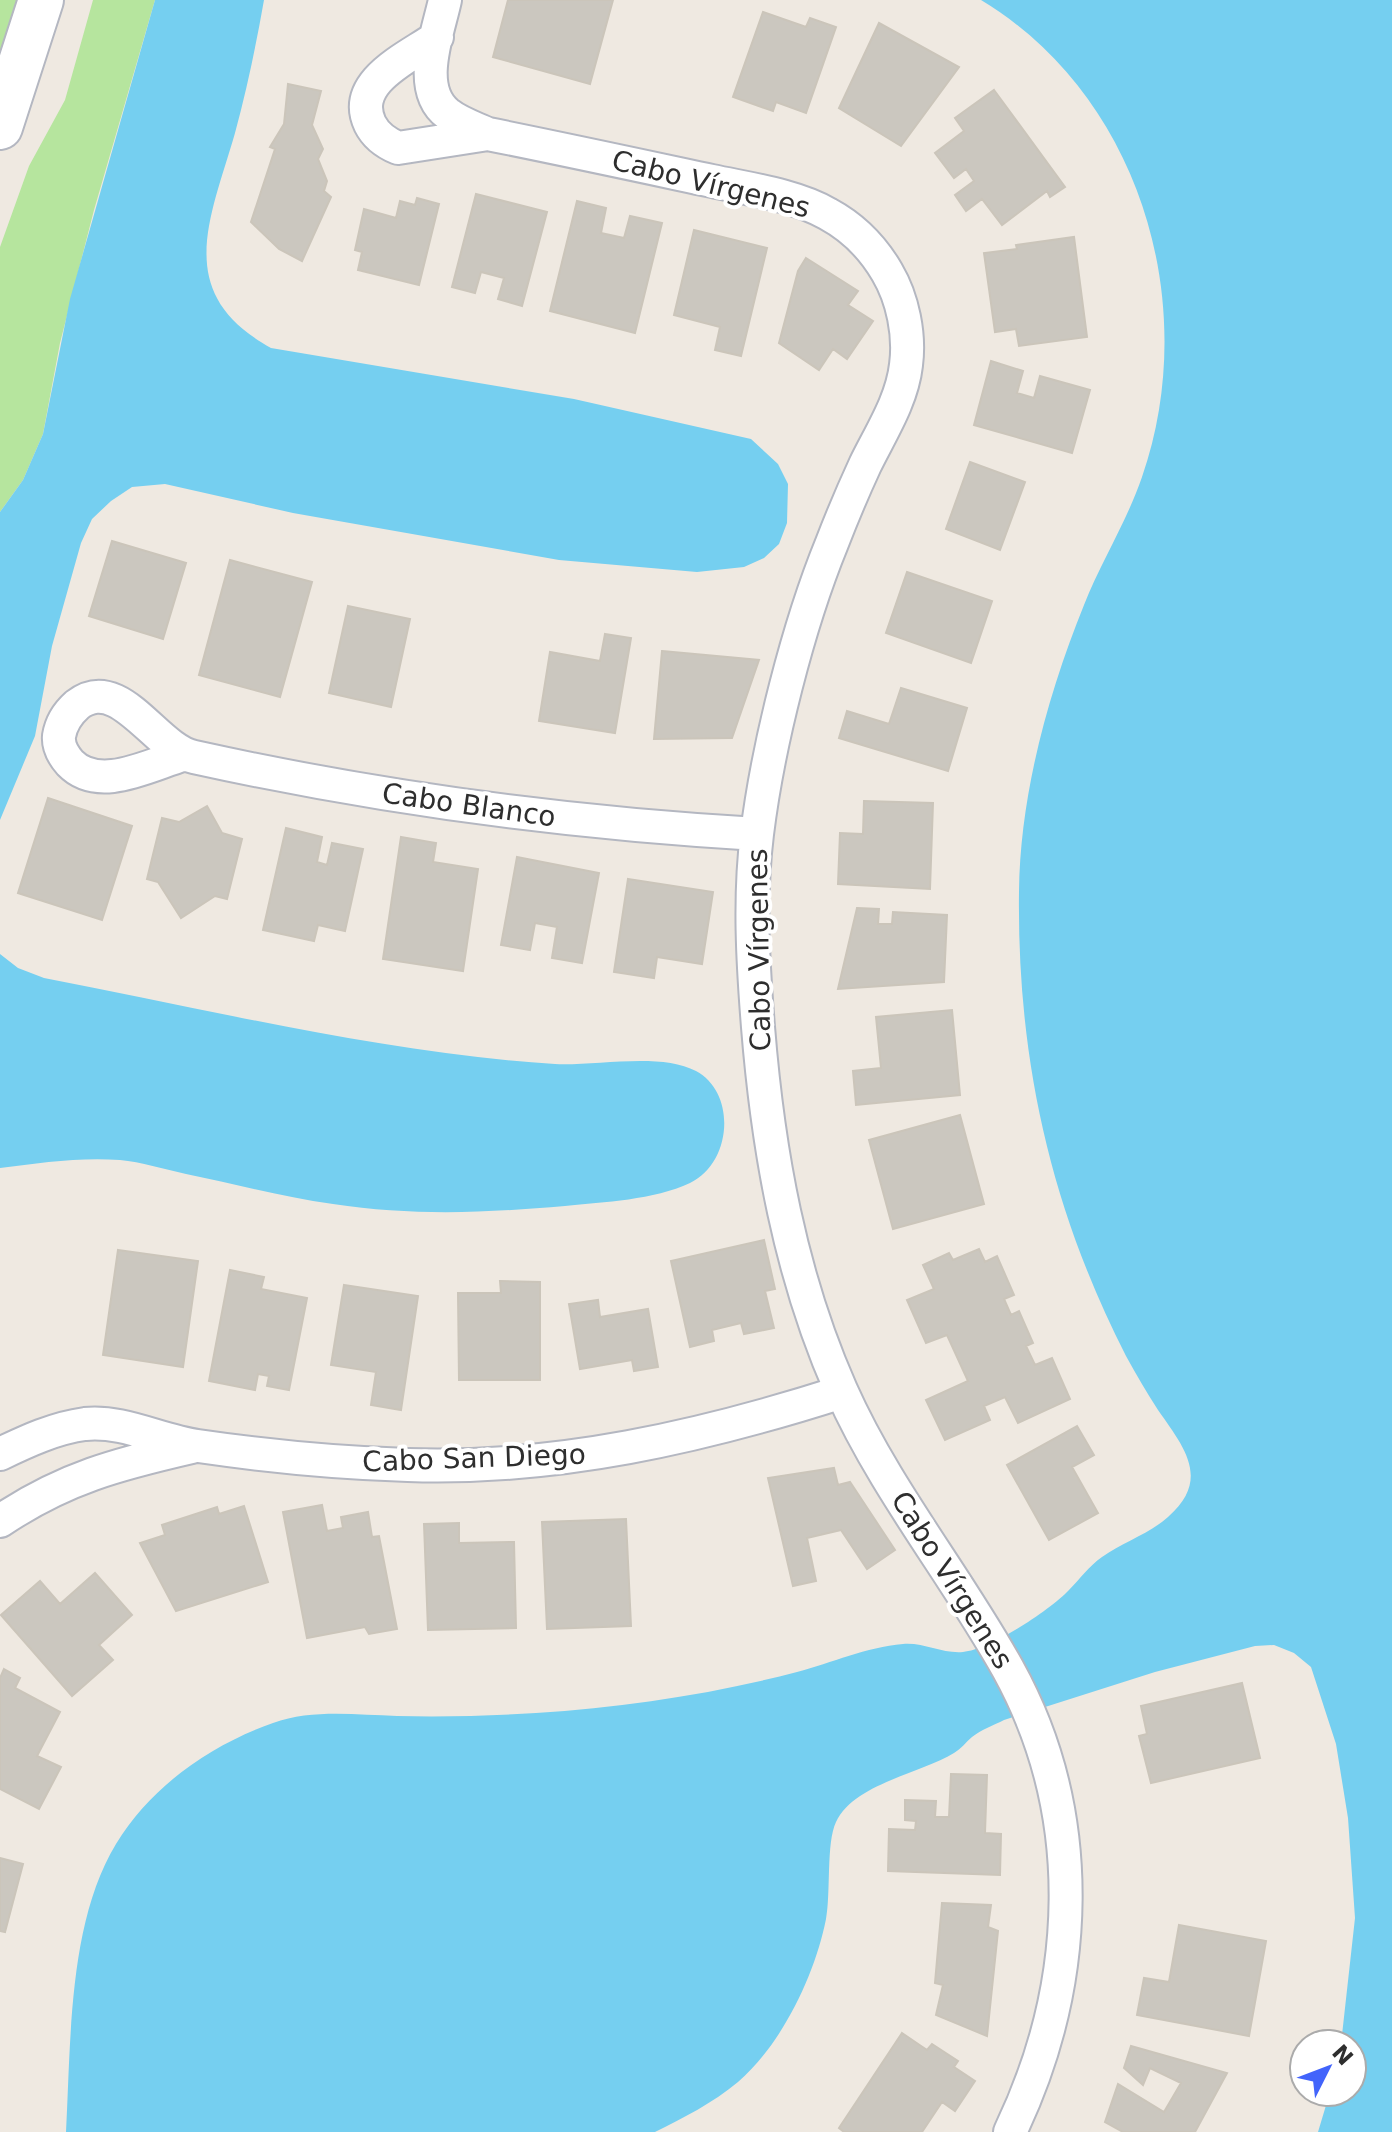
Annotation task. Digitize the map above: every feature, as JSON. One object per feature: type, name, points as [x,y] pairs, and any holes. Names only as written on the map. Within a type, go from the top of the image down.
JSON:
[{"type":"street","points":[[0,127],[41,0]]},
{"type":"street","name":"Cabo Vírgenes","points":[[445,0],[430,77],[435,99],[447,114],[488,134],[761,192],[824,211],[859,236],[888,273],[900,301],[906,329],[906,368],[895,405],[830,547],[804,623],[757,834],[753,918],[767,1127],[785,1221],[815,1323],[842,1392],[908,1510],[1010,1672],[1039,1734],[1058,1795],[1066,1875],[1065,1935],[1057,1998],[1036,2068],[1010,2132]]},
{"type":"street","points":[[437,37],[384,72],[371,87],[365,103],[373,130],[398,148],[488,134]]},
{"type":"street","name":"Cabo Blanco","points":[[183,755],[448,805],[616,826],[757,834]]},
{"type":"street","name":"Cabo San Diego","points":[[0,1454],[51,1431],[87,1424],[123,1427],[195,1446],[410,1465],[506,1462],[606,1453],[718,1430],[842,1392]]},
{"type":"street","name":"Cabo San Diego","points":[[0,1521],[41,1493],[112,1465],[195,1446]]},
{"type":"green space","points":[[0,0],[21,0],[0,73]]},
{"type":"green space","points":[[93,0],[155,0],[94,210],[60,343],[43,434],[23,480],[0,512],[0,247],[29,166],[65,100]]},
{"type":"water","points":[[155,0],[264,0],[235,133],[209,225],[206,252],[210,279],[220,303],[240,327],[271,348],[574,399],[751,439],[778,464],[788,484],[787,523],[779,544],[764,558],[744,567],[697,572],[559,560],[293,513],[165,484],[132,487],[92,519],[81,543],[52,646],[35,736],[0,820],[0,512],[23,480],[43,434],[70,299]]},
{"type":"water","points":[[981,0],[1392,0],[1392,2132],[1318,2132],[1325,2108],[1368,2108],[1368,2028],[1343,2028],[1355,1918],[1348,1818],[1336,1744],[1311,1667],[1294,1653],[1274,1645],[1255,1646],[1155,1672],[1004,1720],[976,1734],[954,1753],[857,1798],[845,1809],[833,1831],[826,1919],[821,1941],[805,1985],[782,2028],[769,2048],[738,2082],[687,2116],[655,2132],[66,2132],[71,2022],[80,1946],[100,1875],[116,1844],[147,1804],[184,1770],[227,1743],[273,1723],[303,1716],[484,1716],[602,1707],[733,1687],[889,1646],[910,1644],[956,1652],[975,1650],[1019,1628],[1048,1608],[1097,1561],[1168,1517],[1189,1489],[1191,1476],[1184,1450],[1126,1356],[1077,1244],[1043,1130],[1024,1014],[1019,892],[1025,819],[1038,746],[1071,639],[1142,477],[1159,411],[1165,343],[1159,275],[1144,210],[1118,147],[1082,91],[1036,41]]},
{"type":"water","points":[[0,954],[18,968],[44,978],[362,1040],[555,1064],[647,1061],[682,1065],[709,1081],[718,1095],[723,1111],[721,1145],[704,1173],[676,1189],[596,1203],[477,1212],[420,1212],[333,1204],[120,1160],[45,1162],[0,1168]]},
{"type":"building","points":[[508,0],[613,0],[590,84],[493,57]]},
{"type":"building","points":[[763,12],[806,27],[810,18],[836,27],[806,113],[776,102],[773,111],[733,97]]},
{"type":"building","points":[[879,23],[959,67],[901,146],[839,108]]},
{"type":"building","points":[[288,84],[321,91],[312,125],[323,149],[318,159],[327,181],[324,191],[331,197],[302,261],[279,249],[251,222],[275,149],[270,147],[284,124]]},
{"type":"building","points":[[994,90],[1065,187],[1050,197],[1047,191],[1002,225],[982,199],[966,211],[955,195],[974,181],[966,169],[954,178],[935,153],[964,131],[955,118]]},
{"type":"building","points":[[476,194],[547,212],[522,306],[498,299],[504,278],[481,272],[475,293],[452,287]]},
{"type":"building","points":[[417,198],[439,204],[419,285],[358,270],[362,252],[355,250],[364,209],[396,218],[400,201],[415,205]]},
{"type":"building","points":[[577,201],[606,208],[601,233],[624,238],[630,216],[662,223],[635,333],[550,311]]},
{"type":"building","points":[[694,230],[767,248],[741,356],[715,350],[720,327],[674,315]]},
{"type":"building","points":[[1074,237],[1087,337],[1019,346],[1016,329],[995,332],[984,253]]},
{"type":"building","points":[[806,258],[858,291],[848,305],[873,321],[847,359],[833,349],[819,370],[779,343],[798,271]]},
{"type":"building","points":[[991,361],[1023,371],[1017,393],[1034,398],[1040,376],[1090,390],[1072,453],[974,425]]},
{"type":"building","points":[[970,462],[1025,482],[1000,550],[946,529]]},
{"type":"building","points":[[112,541],[186,563],[163,639],[89,616]]},
{"type":"building","points":[[230,560],[312,582],[280,697],[199,675]]},
{"type":"building","points":[[907,572],[992,601],[971,663],[886,633]]},
{"type":"building","points":[[348,606],[410,619],[391,707],[329,693]]},
{"type":"building","points":[[605,634],[631,638],[615,733],[539,721],[550,652],[600,661]]},
{"type":"building","points":[[662,651],[759,660],[732,738],[654,739]]},
{"type":"building","points":[[901,688],[967,708],[948,771],[839,738],[847,711],[889,724]]},
{"type":"building","points":[[48,798],[132,826],[102,920],[18,893]]},
{"type":"building","points":[[864,801],[933,803],[930,889],[838,884],[840,833],[863,834]]},
{"type":"building","points":[[207,806],[222,833],[242,839],[227,899],[215,896],[181,918],[158,882],[147,879],[162,818],[179,822]]},
{"type":"building","points":[[286,828],[322,837],[317,862],[327,865],[332,843],[363,849],[345,931],[318,925],[314,941],[263,930]]},
{"type":"building","points":[[401,837],[436,843],[433,862],[478,869],[463,971],[383,959]]},
{"type":"building","points":[[517,857],[599,873],[582,963],[552,958],[557,927],[535,923],[530,950],[501,945]]},
{"type":"building","points":[[628,879],[713,892],[702,964],[657,957],[654,978],[614,972]]},
{"type":"building","points":[[857,908],[879,909],[878,924],[892,924],[893,912],[947,915],[944,982],[838,989]]},
{"type":"building","points":[[952,1010],[960,1095],[856,1105],[853,1071],[881,1068],[876,1017]]},
{"type":"building","points":[[960,1115],[984,1204],[893,1229],[869,1140]]},
{"type":"building","points":[[764,1240],[775,1289],[765,1291],[774,1328],[744,1334],[741,1323],[712,1330],[714,1341],[690,1347],[671,1261]]},
{"type":"building","points":[[979,1249],[985,1262],[997,1256],[1014,1295],[1004,1299],[1011,1315],[1019,1311],[1033,1343],[1026,1346],[1035,1365],[1052,1358],[1070,1399],[1018,1423],[1005,1397],[984,1406],[990,1420],[945,1440],[926,1400],[968,1381],[947,1335],[926,1343],[907,1300],[934,1289],[923,1265],[949,1253],[953,1260]]},
{"type":"building","points":[[118,1250],[198,1261],[183,1367],[103,1355]]},
{"type":"building","points":[[230,1270],[264,1277],[261,1289],[307,1298],[289,1390],[267,1386],[269,1376],[258,1374],[255,1390],[209,1381]]},
{"type":"building","points":[[500,1281],[540,1282],[540,1380],[459,1380],[458,1293],[501,1293]]},
{"type":"building","points":[[344,1285],[418,1296],[401,1410],[371,1405],[376,1372],[331,1365]]},
{"type":"building","points":[[598,1300],[600,1317],[648,1309],[658,1367],[634,1371],[632,1360],[580,1369],[569,1304]]},
{"type":"building","points":[[1077,1426],[1094,1455],[1072,1467],[1098,1513],[1049,1540],[1007,1465]]},
{"type":"building","points":[[834,1468],[838,1485],[850,1482],[895,1550],[867,1569],[841,1530],[807,1538],[816,1581],[793,1586],[768,1478]]},
{"type":"building","points":[[322,1505],[327,1531],[343,1528],[341,1517],[368,1512],[372,1537],[379,1536],[397,1629],[369,1634],[365,1627],[307,1638],[283,1512]]},
{"type":"building","points":[[244,1506],[268,1582],[176,1611],[140,1543],[165,1535],[162,1525],[217,1507],[219,1514]]},
{"type":"building","points":[[626,1519],[631,1626],[547,1629],[542,1522]]},
{"type":"building","points":[[459,1523],[459,1543],[514,1542],[516,1628],[428,1630],[424,1524]]},
{"type":"building","points":[[95,1573],[132,1615],[99,1645],[113,1660],[72,1696],[1,1615],[40,1581],[60,1604]]},
{"type":"building","points":[[4,1669],[20,1678],[15,1688],[60,1712],[37,1756],[61,1767],[39,1809],[0,1789],[0,1678]]},
{"type":"building","points":[[1242,1683],[1260,1758],[1151,1783],[1139,1736],[1147,1734],[1141,1706]]},
{"type":"building","points":[[951,1774],[987,1775],[985,1833],[1001,1834],[1000,1875],[888,1871],[889,1829],[915,1830],[916,1821],[905,1820],[905,1800],[936,1801],[935,1817],[949,1817]]},
{"type":"building","points":[[0,1858],[23,1864],[5,1932],[0,1931]]},
{"type":"building","points":[[942,1903],[991,1905],[988,1927],[998,1931],[987,2036],[936,2015],[943,1985],[935,1983]]},
{"type":"building","points":[[1179,1925],[1266,1941],[1249,2036],[1137,2015],[1144,1978],[1169,1982]]},
{"type":"building","points":[[902,2033],[927,2050],[932,2044],[958,2061],[954,2067],[975,2081],[955,2111],[942,2102],[922,2132],[844,2132],[839,2128]]},
{"type":"building","points":[[1131,2046],[1227,2073],[1195,2132],[1123,2132],[1105,2122],[1118,2084],[1164,2112],[1181,2083],[1150,2068],[1143,2085],[1124,2068]]}]
